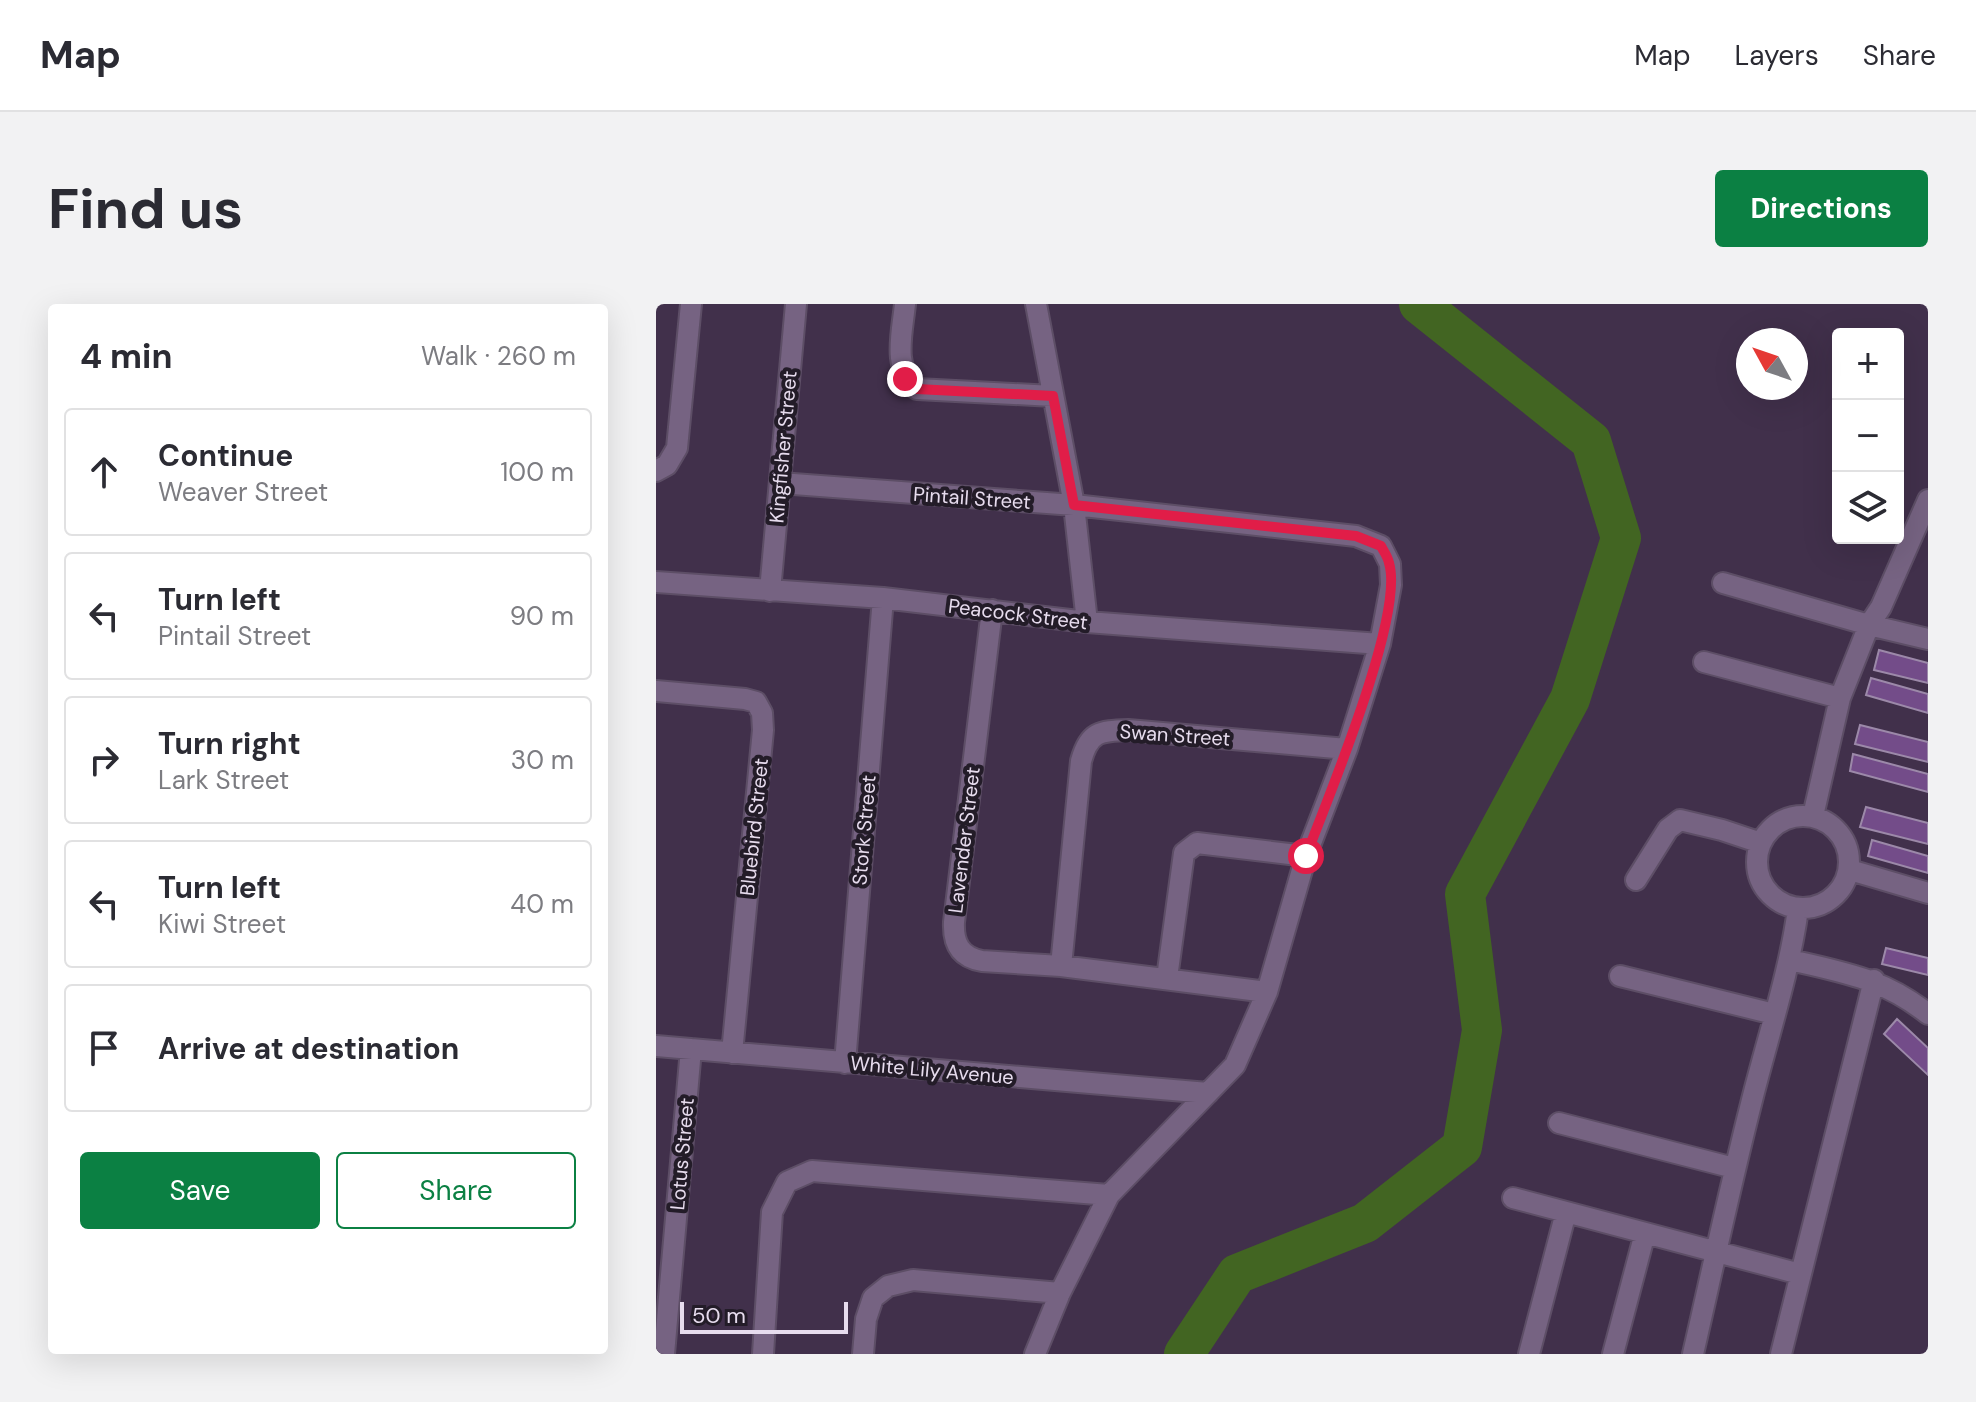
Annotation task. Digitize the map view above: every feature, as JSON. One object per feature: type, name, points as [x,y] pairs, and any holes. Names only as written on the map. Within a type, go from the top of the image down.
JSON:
[{"type":"street","points":[[656,471],[667,465],[677,448],[691,304]]},
{"type":"street","name":"Kingfisher Street","points":[[770,591],[796,304]]},
{"type":"street","points":[[905,304],[899,358],[905,379],[917,389],[1053,396]]},
{"type":"street","points":[[1036,304],[1074,505],[1087,622]]},
{"type":"street","name":"Pintail Street","points":[[780,483],[1074,505],[1356,536],[1381,546],[1390,564],[1391,585],[1380,644]]},
{"type":"street","points":[[1813,816],[1840,698],[1869,625],[1881,607],[1928,500]]},
{"type":"street","name":"Peacock Street","points":[[656,582],[883,598],[1087,622],[1380,644]]},
{"type":"street","points":[[1723,583],[1928,639]]},
{"type":"street","name":"Stork Street","points":[[845,1063],[883,598]]},
{"type":"street","name":"Lavender Street","points":[[992,610],[953,934],[957,946],[969,959],[1061,966],[1267,992]]},
{"type":"street","points":[[1035,1354],[1060,1293],[1109,1195],[1235,1065],[1267,992],[1306,856],[1347,749],[1380,644]]},
{"type":"street","points":[[1704,662],[1840,698]]},
{"type":"street","name":"Bluebird Street","points":[[656,691],[745,699],[756,702],[762,713],[763,730],[732,1053]]},
{"type":"street","name":"Swan Street","points":[[1061,966],[1081,761],[1086,744],[1094,735],[1128,730],[1347,749]]},
{"type":"street","points":[[1813,816],[1834,827],[1848,846],[1850,870],[1831,900],[1798,909],[1778,901],[1763,885],[1757,864],[1761,843],[1774,826],[1792,817],[1813,816]]},
{"type":"street","points":[[1636,880],[1668,829],[1680,820],[1761,843]]},
{"type":"street","points":[[1167,978],[1184,853],[1197,843],[1306,856]]},
{"type":"street","points":[[1850,870],[1928,893]]},
{"type":"street","points":[[1693,1354],[1734,1168],[1791,960],[1798,909]]},
{"type":"street","points":[[1791,960],[1874,980],[1913,1001],[1928,1014]]},
{"type":"street","points":[[1620,976],[1774,1014]]},
{"type":"street","points":[[1781,1354],[1874,980]]},
{"type":"street","name":"White Lily Avenue","points":[[656,1046],[1208,1093]]},
{"type":"street","name":"Lotus Street","points":[[664,1354],[691,1049]]},
{"type":"street","points":[[1559,1123],[1734,1168]]},
{"type":"street","points":[[763,1354],[772,1212],[787,1182],[799,1176],[812,1171],[1109,1195]]},
{"type":"street","points":[[1513,1198],[1800,1274]]},
{"type":"street","points":[[1529,1354],[1566,1212]]},
{"type":"street","points":[[1613,1354],[1645,1233]]},
{"type":"street","points":[[863,1354],[866,1319],[873,1298],[888,1286],[913,1280],[1060,1293]]},
{"type":"building","points":[[1879,650],[1928,663],[1928,683],[1874,670]]},
{"type":"building","points":[[1871,678],[1928,694],[1928,713],[1866,695]]},
{"type":"building","points":[[1860,725],[1928,742],[1928,762],[1855,744]]},
{"type":"building","points":[[1853,754],[1928,774],[1928,792],[1850,771]]},
{"type":"building","points":[[1866,807],[1928,823],[1928,844],[1860,827]]},
{"type":"building","points":[[1872,840],[1928,856],[1928,873],[1868,856]]},
{"type":"building","points":[[1886,948],[1928,958],[1928,975],[1882,964]]},
{"type":"building","points":[[1897,1019],[1928,1048],[1928,1075],[1884,1034]]},
{"type":"waterway","points":[[1184,1354],[1237,1274],[1365,1223],[1462,1147],[1482,1030],[1465,894],[1570,699],[1621,538],[1591,441],[1419,304]]},
{"type":"route","points":[[905,379],[917,389],[1053,396],[1074,505],[1356,536],[1381,546],[1390,564],[1391,585],[1380,644],[1347,749],[1306,856]]}]
